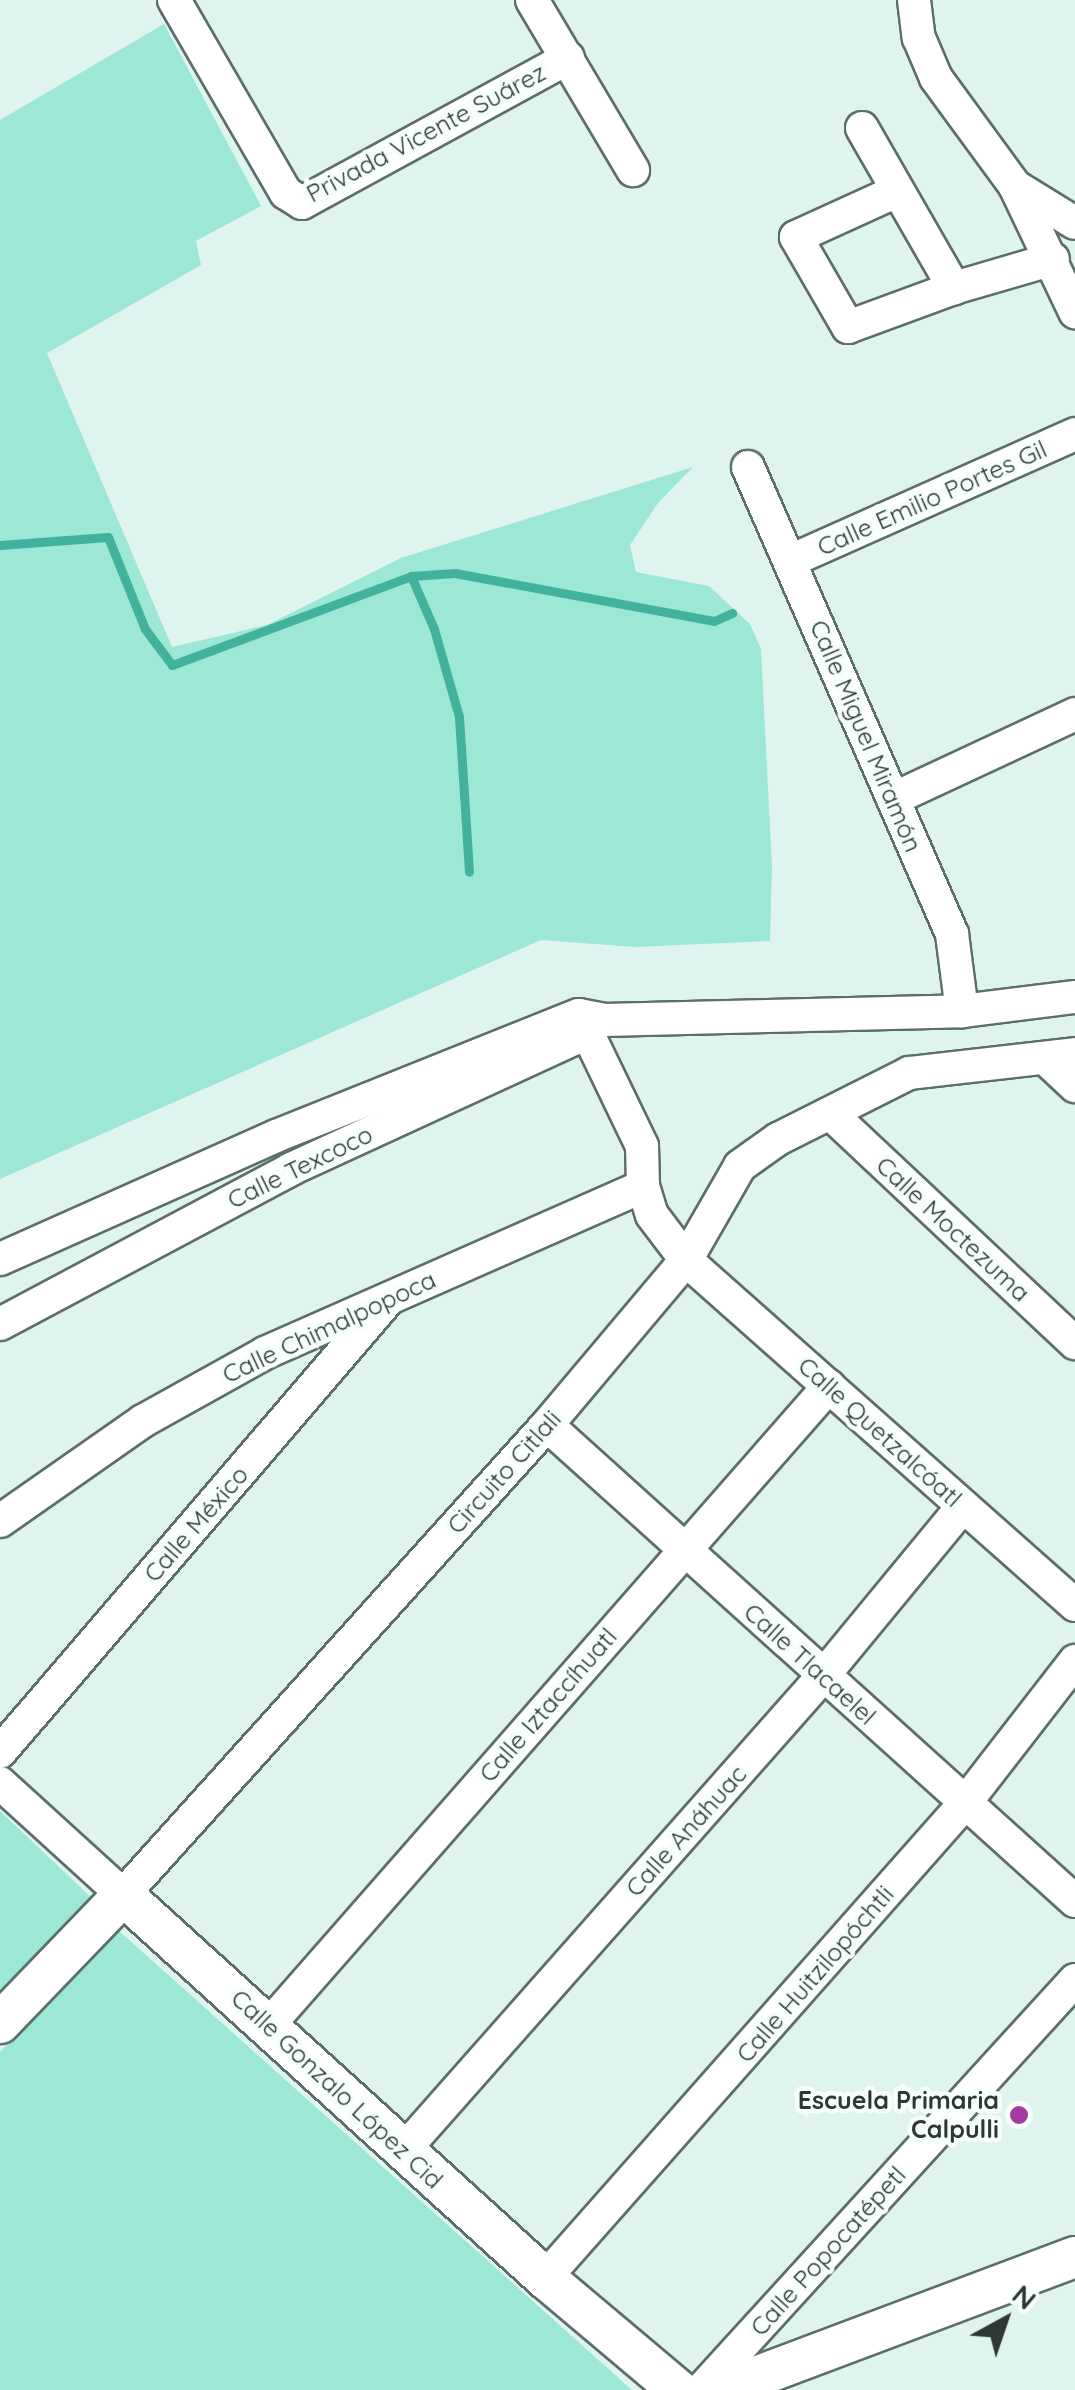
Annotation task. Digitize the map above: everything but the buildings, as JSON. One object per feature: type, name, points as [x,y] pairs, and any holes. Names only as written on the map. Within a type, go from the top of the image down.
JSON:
[{"type":"street","name":"Privada Vicente Suárez","points":[[174,0],[286,192],[302,203],[568,58]]},
{"type":"street","name":"Privada Vicente Suárez","points":[[532,0],[632,170]]},
{"type":"street","points":[[914,0],[919,38],[936,78],[1014,186],[1053,259],[1075,312]]},
{"type":"street","points":[[862,128],[954,288]]},
{"type":"street","points":[[1014,186],[1075,223]]},
{"type":"street","points":[[897,191],[796,237],[848,327],[954,288],[1053,259]]},
{"type":"street","name":"Calle Emilio Portes Gil","points":[[790,561],[1075,434]]},
{"type":"street","name":"Calle Miguel Miramón","points":[[748,467],[952,934],[962,1011]]},
{"type":"street","points":[[893,798],[1075,714]]},
{"type":"street","name":"Calle Texcoco","points":[[0,1259],[276,1136],[590,1023],[962,1011],[1075,997]]},
{"type":"street","points":[[590,1023],[642,1146],[643,1186]]},
{"type":"street","name":"Calle Texcoco","points":[[0,1324],[291,1168],[590,1023]]},
{"type":"street","points":[[1060,1056],[1075,1086]]},
{"type":"street","name":"Circuito Citlali","points":[[0,2023],[123,1896],[547,1425],[686,1260],[740,1166],[778,1139],[910,1073],[1060,1056]]},
{"type":"street","name":"Calle Moctezuma","points":[[832,1114],[1075,1343]]},
{"type":"street","name":"Calle Quetzalcóatl","points":[[643,1186],[652,1216],[686,1260],[1075,1605]]},
{"type":"street","name":"Calle Chimalpopoca","points":[[0,1522],[143,1421],[265,1353],[643,1186]]},
{"type":"street","name":"Calle México","points":[[0,1752],[392,1295]]},
{"type":"street","name":"Calle Iztaccíhuatl","points":[[268,2026],[829,1386]]},
{"type":"street","name":"Calle Tlacaelel","points":[[547,1425],[682,1551],[1075,1901]]},
{"type":"street","name":"Calle Anáhuac","points":[[403,2151],[824,1676],[963,1506]]},
{"type":"street","name":"Calle Huitzilopóchtli","points":[[546,2278],[965,1804],[1075,1661]]},
{"type":"street","name":"Calle Gonzalo López Cid","points":[[0,1783],[403,2151],[678,2390]]},
{"type":"street","name":"Calle Popocatépetl","points":[[701,2390],[1075,1980]]},
{"type":"street","points":[[720,2390],[1075,2257]]},
{"type":"green space","points":[[164,24],[261,206],[196,241],[201,265],[47,353],[172,647],[267,625],[401,558],[693,467],[658,503],[630,545],[636,572],[709,586],[750,624],[761,649],[772,867],[770,941],[635,947],[541,940],[0,1179],[0,120]]},
{"type":"green space","points":[[0,1811],[96,1902],[0,2001]]},
{"type":"green space","points":[[118,1930],[632,2390],[0,2390],[0,2052]]},
{"type":"waterway","points":[[0,545],[108,537],[145,629],[172,665],[411,576],[455,573],[714,621],[732,613]]},
{"type":"waterway","points":[[411,576],[434,629],[459,717],[469,872]]},
{"type":"place","name":"Escuela Primaria Calpulli","points":[[1019,2115]]}]
